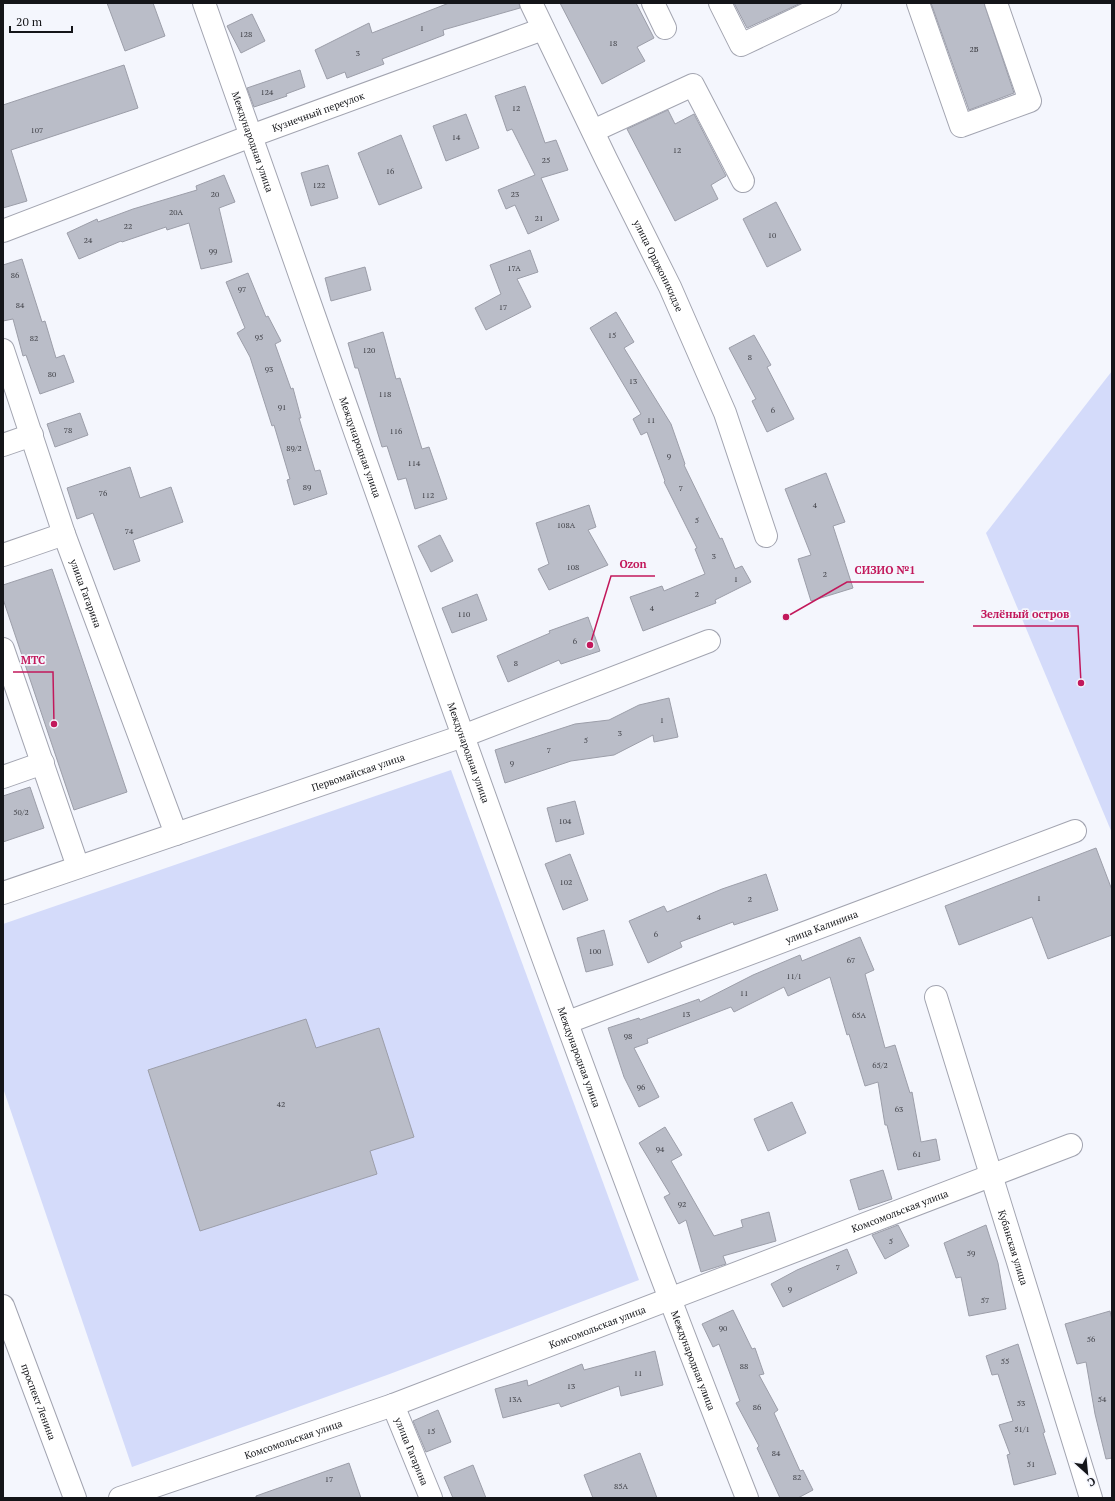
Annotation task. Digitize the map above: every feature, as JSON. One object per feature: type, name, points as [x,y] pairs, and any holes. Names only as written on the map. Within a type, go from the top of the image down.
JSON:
[{"type":"street","name":"Международная улица","points":[[204,3],[463,736],[669,1299],[747,1498]]},
{"type":"street","name":"улица Орджоникидзе","points":[[531,3],[670,287],[725,413],[766,536]]},
{"type":"street","points":[[653,3],[665,28]]},
{"type":"street","points":[[720,3],[741,45],[830,3]]},
{"type":"street","points":[[918,3],[962,126],[1030,101],[996,3]]},
{"type":"street","name":"Кузнечный переулок","points":[[3,231],[251,136],[543,28]]},
{"type":"street","points":[[593,132],[693,85],[743,182]]},
{"type":"street","name":"улица Гагарина","points":[[3,350],[64,534],[176,834]]},
{"type":"street","points":[[3,445],[32,435]]},
{"type":"street","points":[[3,554],[64,534]]},
{"type":"street","name":"Первомайская улица","points":[[3,893],[463,736],[709,641]]},
{"type":"street","points":[[3,649],[78,867]]},
{"type":"street","points":[[3,777],[42,763]]},
{"type":"street","name":"улица Калинина","points":[[568,1022],[1075,831]]},
{"type":"street","name":"Кубанская улица","points":[[936,997],[1091,1498]]},
{"type":"street","name":"Комсомольская улица","points":[[120,1498],[393,1404],[1070,1145]]},
{"type":"street","name":"проспект Ленина","points":[[3,1306],[75,1498]]},
{"type":"street","name":"улица Гагарина","points":[[393,1404],[431,1498]]},
{"type":"shaded area","points":[[1112,371],[1112,833],[986,533]]},
{"type":"shaded area","points":[[451,770],[639,1280],[387,1375],[132,1467],[3,1088],[3,924]]},
{"type":"building","points":[[107,3],[153,3],[165,36],[125,51]]},
{"type":"building","points":[[449,3],[519,3],[520,8],[443,30],[444,35],[382,59],[384,64],[347,78],[345,72],[327,79],[315,50],[369,23],[372,33]]},
{"type":"building","points":[[560,3],[636,3],[654,38],[637,47],[645,61],[602,84]]},
{"type":"building","points":[[734,3],[801,3],[747,28]]},
{"type":"building","points":[[931,3],[984,3],[1014,93],[969,110]]},
{"type":"building","points":[[252,14],[265,41],[241,53],[227,26]]},
{"type":"building","points":[[124,65],[138,108],[11,150],[27,201],[3,208],[3,105]]},
{"type":"building","points":[[300,70],[305,87],[286,94],[287,96],[254,107],[247,88]]},
{"type":"building","points":[[525,86],[545,143],[556,140],[568,170],[541,178],[559,220],[528,234],[515,205],[506,209],[498,190],[535,175],[512,129],[507,131],[495,96]]},
{"type":"building","points":[[668,110],[675,124],[694,114],[726,176],[711,185],[718,199],[675,221],[627,129]]},
{"type":"building","points":[[466,114],[479,148],[446,161],[433,126]]},
{"type":"building","points":[[401,135],[422,188],[379,205],[358,153]]},
{"type":"building","points":[[328,165],[338,198],[311,206],[301,173]]},
{"type":"building","points":[[224,175],[235,202],[219,208],[232,262],[201,269],[189,223],[167,230],[166,227],[122,242],[121,241],[79,259],[67,233],[97,219],[98,222],[133,209],[197,190],[196,186]]},
{"type":"building","points":[[776,202],[801,250],[767,267],[743,219]]},
{"type":"building","points":[[530,250],[538,272],[517,279],[531,307],[486,330],[475,308],[501,294],[490,265]]},
{"type":"building","points":[[22,259],[42,322],[45,321],[56,358],[64,355],[74,382],[40,394],[26,355],[23,356],[13,319],[3,321],[3,265]]},
{"type":"building","points":[[365,267],[371,290],[331,301],[325,278]]},
{"type":"building","points":[[248,273],[266,317],[268,316],[281,341],[275,344],[291,389],[293,388],[301,418],[299,418],[315,471],[320,470],[327,494],[294,505],[287,480],[290,479],[274,425],[272,426],[250,357],[237,333],[245,328],[226,282]]},
{"type":"building","points":[[616,312],[634,342],[624,348],[671,424],[685,464],[684,465],[720,539],[722,538],[735,569],[742,566],[751,582],[715,600],[716,603],[643,631],[630,597],[662,586],[664,591],[705,574],[695,549],[697,548],[664,482],[665,481],[647,432],[641,435],[633,419],[641,414],[590,328]]},
{"type":"building","points":[[383,332],[396,379],[400,378],[422,449],[429,447],[447,499],[415,509],[406,478],[398,480],[387,446],[382,447],[358,368],[355,368],[348,343]]},
{"type":"building","points":[[754,335],[771,365],[767,367],[794,419],[767,432],[752,401],[756,399],[729,348]]},
{"type":"building","points":[[80,413],[88,435],[55,447],[47,424]]},
{"type":"building","points":[[130,467],[140,498],[171,487],[183,522],[133,540],[140,561],[114,570],[93,513],[77,519],[67,488]]},
{"type":"building","points":[[826,473],[845,522],[833,526],[853,588],[811,601],[798,559],[811,555],[785,489]]},
{"type":"building","points":[[589,505],[596,527],[588,530],[608,565],[549,590],[538,569],[549,564],[536,523]]},
{"type":"building","points":[[440,535],[453,561],[431,572],[418,546]]},
{"type":"building","points":[[52,569],[127,792],[74,810],[3,599],[3,585]]},
{"type":"building","points":[[477,594],[487,620],[452,633],[442,608]]},
{"type":"building","points":[[588,617],[600,651],[561,664],[559,660],[508,682],[497,656],[550,633],[549,631]]},
{"type":"building","points":[[669,698],[678,737],[654,742],[653,735],[614,755],[571,761],[505,783],[495,750],[575,724],[609,720],[639,705]]},
{"type":"building","points":[[30,787],[44,828],[3,842],[3,796]]},
{"type":"building","points":[[575,801],[584,834],[556,842],[547,808]]},
{"type":"building","points":[[1096,848],[1112,890],[1112,935],[1048,959],[1032,917],[959,945],[945,906]]},
{"type":"building","points":[[570,854],[588,900],[563,910],[545,864]]},
{"type":"building","points":[[766,874],[778,910],[734,925],[733,922],[680,942],[682,947],[648,963],[629,921],[664,906],[667,912],[722,889]]},
{"type":"building","points":[[604,930],[613,965],[586,972],[577,938]]},
{"type":"building","points":[[860,937],[874,970],[865,974],[885,1048],[895,1045],[910,1093],[912,1092],[921,1142],[936,1139],[940,1160],[898,1170],[887,1125],[885,1125],[878,1082],[865,1086],[849,1034],[847,1035],[830,977],[788,996],[784,987],[734,1012],[731,1007],[647,1039],[648,1043],[634,1048],[659,1097],[639,1107],[624,1077],[608,1028],[639,1018],[640,1020],[699,999],[700,1002],[753,975],[800,955],[802,961]]},
{"type":"building","points":[[306,1019],[316,1048],[379,1028],[414,1137],[370,1151],[377,1174],[200,1231],[148,1070]]},
{"type":"building","points":[[792,1102],[806,1133],[768,1151],[754,1119]]},
{"type":"building","points":[[665,1127],[682,1155],[671,1161],[714,1236],[743,1227],[741,1220],[769,1212],[776,1241],[723,1256],[726,1264],[701,1272],[686,1220],[679,1224],[664,1197],[670,1194],[639,1143]]},
{"type":"building","points":[[883,1170],[892,1199],[859,1210],[850,1180]]},
{"type":"building","points":[[898,1225],[909,1246],[885,1259],[872,1235]]},
{"type":"building","points":[[986,1225],[998,1263],[1006,1309],[969,1316],[961,1277],[956,1278],[944,1243]]},
{"type":"building","points":[[847,1249],[857,1273],[783,1307],[771,1284],[797,1270]]},
{"type":"building","points":[[733,1310],[752,1349],[755,1348],[764,1374],[759,1375],[778,1410],[774,1413],[800,1471],[803,1470],[813,1490],[798,1498],[780,1498],[757,1448],[759,1446],[736,1403],[740,1401],[719,1344],[713,1347],[702,1324]]},
{"type":"building","points":[[1110,1311],[1112,1320],[1112,1458],[1106,1459],[1095,1414],[1086,1362],[1077,1364],[1065,1324]]},
{"type":"building","points":[[1018,1344],[1045,1432],[1043,1433],[1056,1474],[1014,1485],[1007,1455],[1010,1454],[999,1425],[1013,1421],[998,1374],[992,1375],[986,1356]]},
{"type":"building","points":[[655,1351],[663,1385],[621,1396],[619,1386],[561,1407],[559,1403],[503,1418],[495,1389],[527,1380],[528,1386],[582,1364],[584,1370]]},
{"type":"building","points":[[438,1410],[451,1442],[426,1452],[413,1421]]},
{"type":"building","points":[[640,1453],[657,1498],[593,1498],[584,1475]]},
{"type":"building","points":[[349,1463],[361,1498],[256,1498],[256,1496]]},
{"type":"building","points":[[473,1465],[486,1498],[453,1498],[444,1477]]},
{"type":"place","name":"СИЗИО №1","points":[[786,617]]},
{"type":"place","name":"Ozon","points":[[590,645]]},
{"type":"place","name":"Зелёный остров","points":[[1081,683]]},
{"type":"place","name":"МТС","points":[[54,724]]}]
